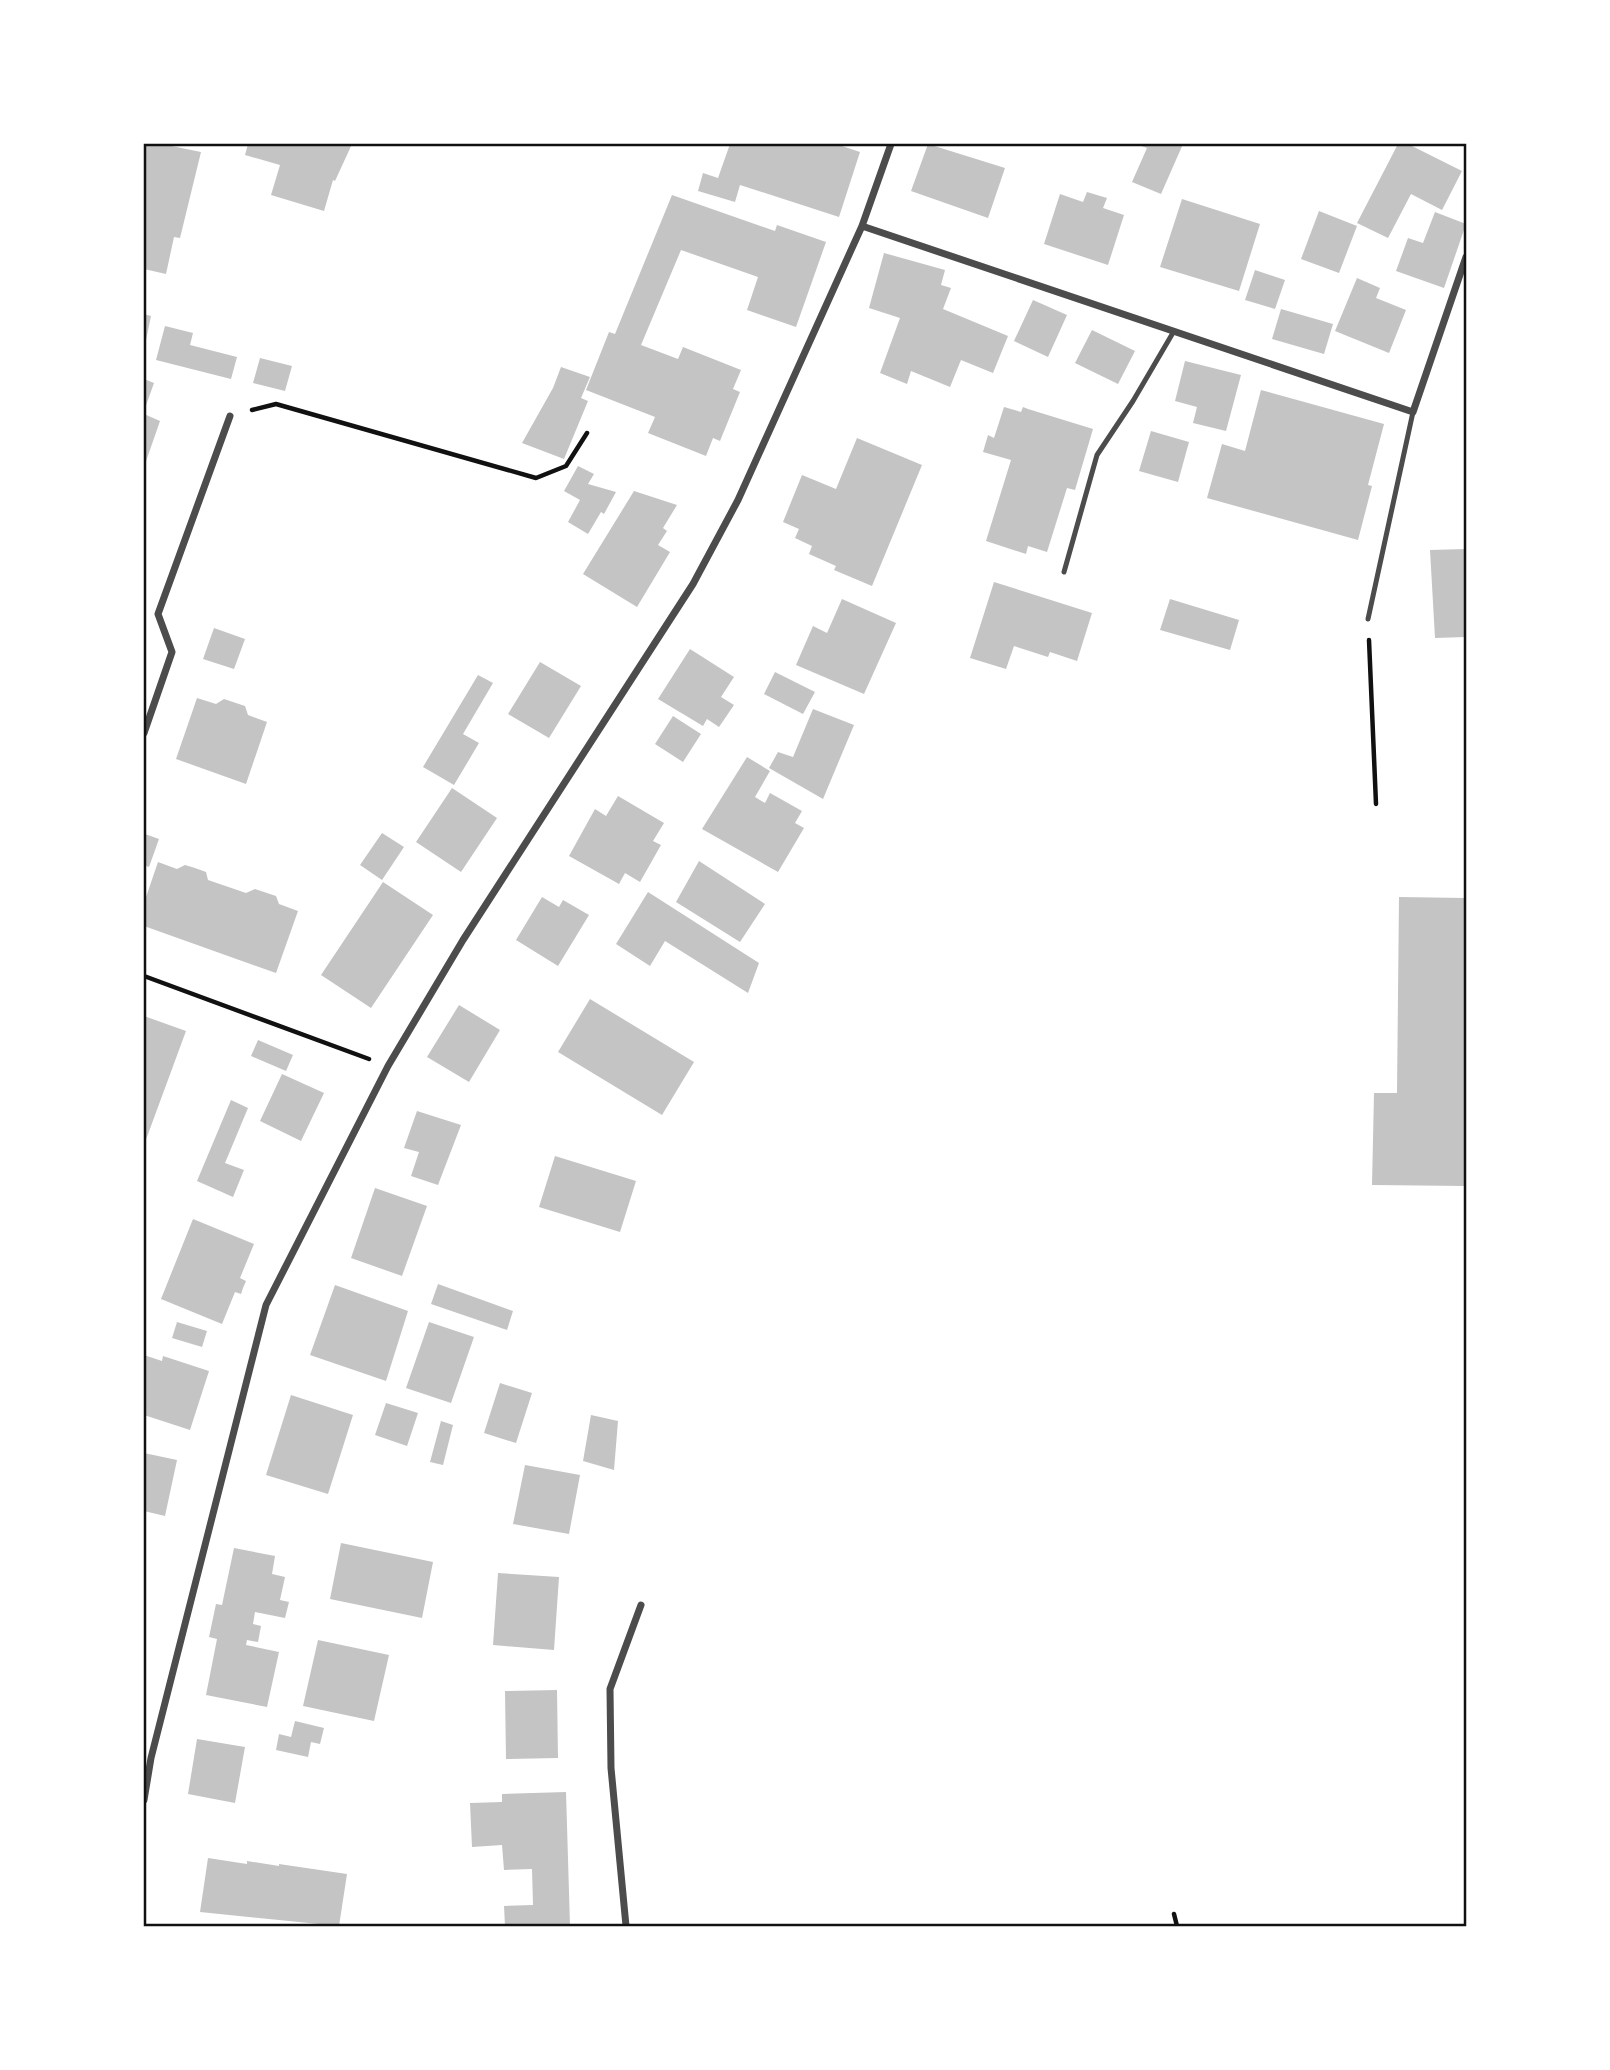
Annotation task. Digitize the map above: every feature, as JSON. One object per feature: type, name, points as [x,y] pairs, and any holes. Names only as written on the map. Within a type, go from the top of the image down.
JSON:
[{"type":"street","points":[[144,1800],[151,1758],[265,1305],[388,1066],[463,940],[694,584],[738,500],[862,226],[891,144]]},
{"type":"street","points":[[862,226],[1413,412],[1466,257]]},
{"type":"street","points":[[144,733],[172,652],[158,614],[230,416]]},
{"type":"street","points":[[626,1927],[611,1768],[610,1689],[641,1605]]},
{"type":"lane","points":[[1064,572],[1097,455],[1174,331]]},
{"type":"lane","points":[[1368,619],[1413,412]]},
{"type":"path","points":[[230,416],[276,404],[536,478],[566,466],[587,433]]},
{"type":"path","points":[[1368,619],[1376,804]]},
{"type":"path","points":[[144,976],[388,1066]]},
{"type":"path","points":[[1174,1914],[1177,1927]]},
{"type":"building","points":[[144,144],[162,144],[201,152],[180,238],[174,237],[166,274],[144,269]]},
{"type":"building","points":[[248,144],[352,144],[335,181],[333,180],[324,211],[271,195],[280,165],[245,155]]},
{"type":"building","points":[[730,144],[836,144],[860,152],[839,217],[740,185],[735,202],[698,191],[703,173],[718,178]]},
{"type":"building","points":[[928,144],[1005,168],[988,218],[911,191]]},
{"type":"building","points":[[1136,144],[1183,144],[1161,194],[1132,182],[1147,148]]},
{"type":"building","points":[[1398,144],[1408,144],[1462,171],[1442,210],[1411,194],[1388,238],[1357,223]]},
{"type":"building","points":[[1087,192],[1107,198],[1103,208],[1124,215],[1108,265],[1044,244],[1060,194],[1083,202]]},
{"type":"building","points":[[672,195],[775,231],[777,225],[826,242],[796,327],[747,310],[758,277],[681,250],[641,345],[678,359],[683,347],[741,370],[733,389],[740,392],[720,441],[713,438],[706,456],[648,433],[655,417],[586,390],[609,332],[615,334]]},
{"type":"building","points":[[1182,199],[1260,224],[1239,291],[1160,267]]},
{"type":"building","points":[[1319,211],[1357,226],[1339,273],[1301,259]]},
{"type":"building","points":[[1435,212],[1466,224],[1444,288],[1396,271],[1408,238],[1423,243]]},
{"type":"building","points":[[884,253],[945,270],[941,285],[951,288],[943,309],[1008,336],[993,373],[961,360],[950,387],[911,371],[907,384],[880,373],[900,318],[869,308]]},
{"type":"building","points":[[1255,270],[1285,280],[1275,309],[1245,300]]},
{"type":"building","points":[[1357,278],[1380,288],[1376,298],[1406,310],[1389,353],[1335,331]]},
{"type":"building","points":[[1033,300],[1067,315],[1048,357],[1014,341]]},
{"type":"building","points":[[1281,309],[1333,324],[1324,354],[1272,339]]},
{"type":"building","points":[[144,314],[151,316],[145,345],[144,345]]},
{"type":"building","points":[[165,326],[193,333],[190,345],[237,357],[231,379],[156,360]]},
{"type":"building","points":[[1092,330],[1135,351],[1118,384],[1075,363]]},
{"type":"building","points":[[260,358],[292,366],[285,391],[253,383]]},
{"type":"building","points":[[1185,361],[1241,375],[1226,431],[1193,423],[1197,407],[1175,401]]},
{"type":"building","points":[[561,367],[590,377],[581,398],[588,401],[564,459],[522,443],[553,388]]},
{"type":"building","points":[[144,379],[154,383],[144,411]]},
{"type":"building","points":[[1261,390],[1384,424],[1368,485],[1372,486],[1358,540],[1207,498],[1222,444],[1245,451]]},
{"type":"building","points":[[1004,407],[1021,412],[1023,407],[1093,429],[1075,490],[1067,488],[1047,552],[1028,546],[1026,554],[986,541],[1011,460],[983,452],[988,435],[994,438]]},
{"type":"building","points":[[144,414],[160,421],[144,467]]},
{"type":"building","points":[[1151,431],[1189,442],[1178,482],[1139,471]]},
{"type":"building","points":[[857,438],[922,465],[872,586],[834,570],[836,566],[809,554],[812,546],[795,538],[799,529],[783,522],[802,475],[836,489]]},
{"type":"building","points":[[578,466],[594,474],[588,484],[616,492],[604,514],[601,512],[588,534],[568,522],[580,500],[564,491]]},
{"type":"building","points":[[634,491],[677,505],[663,528],[667,531],[658,545],[670,552],[637,607],[583,574]]},
{"type":"building","points":[[1466,549],[1466,637],[1435,638],[1430,550]]},
{"type":"building","points":[[994,582],[1092,613],[1077,661],[1050,652],[1048,657],[1014,646],[1006,669],[970,658]]},
{"type":"building","points":[[842,599],[896,623],[864,694],[796,665],[813,626],[827,633]]},
{"type":"building","points":[[1170,599],[1239,620],[1230,650],[1160,630]]},
{"type":"building","points":[[214,628],[245,639],[234,669],[203,659]]},
{"type":"building","points":[[690,649],[734,677],[721,697],[734,705],[719,727],[707,719],[703,726],[658,699]]},
{"type":"building","points":[[540,662],[581,686],[549,738],[508,714]]},
{"type":"building","points":[[775,672],[815,692],[803,714],[764,694]]},
{"type":"building","points":[[478,675],[493,683],[463,734],[479,743],[454,785],[423,767]]},
{"type":"building","points":[[197,698],[216,704],[224,699],[245,706],[248,715],[267,722],[246,784],[176,759]]},
{"type":"building","points":[[813,709],[854,725],[823,799],[769,768],[778,752],[793,757]]},
{"type":"building","points":[[673,716],[701,734],[683,762],[655,744]]},
{"type":"building","points":[[747,757],[770,771],[755,797],[765,803],[770,793],[802,811],[795,823],[804,828],[778,872],[702,829]]},
{"type":"building","points":[[452,788],[497,818],[461,872],[416,842]]},
{"type":"building","points":[[618,796],[664,823],[653,841],[661,845],[640,882],[625,873],[619,884],[569,856],[595,809],[606,816]]},
{"type":"building","points":[[382,833],[404,847],[382,880],[360,865]]},
{"type":"building","points":[[145,834],[159,839],[149,867],[144,865]]},
{"type":"building","points":[[699,861],[765,904],[740,942],[676,902]]},
{"type":"building","points":[[158,862],[177,869],[185,865],[195,868],[206,872],[208,880],[246,893],[255,889],[276,896],[279,904],[298,911],[276,973],[144,926],[144,903]]},
{"type":"building","points":[[383,882],[433,915],[371,1008],[321,975]]},
{"type":"building","points":[[648,892],[759,963],[748,993],[665,941],[650,966],[616,944]]},
{"type":"building","points":[[542,897],[559,907],[563,900],[589,915],[558,966],[516,940]]},
{"type":"building","points":[[1399,897],[1466,898],[1466,1186],[1372,1185],[1374,1093],[1397,1093]]},
{"type":"building","points":[[590,999],[694,1062],[662,1115],[558,1052]]},
{"type":"building","points":[[459,1005],[500,1030],[469,1082],[427,1057]]},
{"type":"building","points":[[144,1016],[186,1031],[144,1145]]},
{"type":"building","points":[[258,1040],[293,1055],[286,1071],[251,1056]]},
{"type":"building","points":[[282,1074],[324,1093],[301,1141],[260,1121]]},
{"type":"building","points":[[231,1100],[248,1108],[225,1163],[244,1170],[233,1197],[197,1181]]},
{"type":"building","points":[[417,1111],[461,1125],[438,1185],[411,1176],[419,1152],[404,1148]]},
{"type":"building","points":[[555,1156],[636,1181],[620,1232],[539,1207]]},
{"type":"building","points":[[375,1188],[427,1206],[402,1276],[351,1258]]},
{"type":"building","points":[[193,1219],[254,1244],[240,1278],[246,1281],[241,1294],[235,1292],[222,1324],[161,1299]]},
{"type":"building","points":[[438,1284],[513,1311],[507,1330],[431,1304]]},
{"type":"building","points":[[335,1285],[408,1311],[386,1381],[310,1355]]},
{"type":"building","points":[[177,1322],[207,1331],[202,1347],[172,1338]]},
{"type":"building","points":[[429,1322],[474,1337],[451,1403],[406,1388]]},
{"type":"building","points":[[144,1355],[162,1361],[163,1356],[209,1371],[190,1430],[144,1415]]},
{"type":"building","points":[[500,1383],[532,1393],[516,1443],[484,1433]]},
{"type":"building","points":[[291,1395],[353,1415],[328,1494],[266,1475]]},
{"type":"building","points":[[386,1403],[418,1413],[407,1446],[375,1435]]},
{"type":"building","points":[[591,1415],[618,1421],[614,1470],[583,1461]]},
{"type":"building","points":[[441,1421],[453,1425],[443,1465],[430,1462]]},
{"type":"building","points":[[144,1453],[177,1460],[165,1516],[144,1511]]},
{"type":"building","points":[[525,1465],[580,1475],[569,1534],[513,1524]]},
{"type":"building","points":[[341,1543],[433,1562],[422,1618],[330,1599]]},
{"type":"building","points":[[234,1548],[275,1556],[272,1574],[285,1577],[280,1600],[289,1602],[285,1618],[255,1612],[253,1624],[261,1626],[258,1642],[247,1640],[246,1645],[279,1652],[267,1707],[206,1695],[217,1639],[209,1637],[216,1604],[222,1605]]},
{"type":"building","points":[[498,1573],[559,1577],[554,1650],[493,1645]]},
{"type":"building","points":[[318,1640],[389,1655],[374,1721],[303,1706]]},
{"type":"building","points":[[557,1690],[558,1758],[506,1759],[505,1691]]},
{"type":"building","points":[[295,1721],[324,1728],[320,1744],[311,1742],[308,1757],[276,1750],[279,1734],[291,1737]]},
{"type":"building","points":[[197,1739],[245,1747],[235,1803],[188,1794]]},
{"type":"building","points":[[566,1792],[570,1926],[505,1926],[504,1906],[533,1905],[532,1869],[504,1870],[502,1845],[472,1847],[470,1803],[502,1802],[502,1794]]},
{"type":"building","points":[[208,1858],[247,1864],[247,1861],[279,1864],[347,1874],[339,1926],[200,1912]]}]
